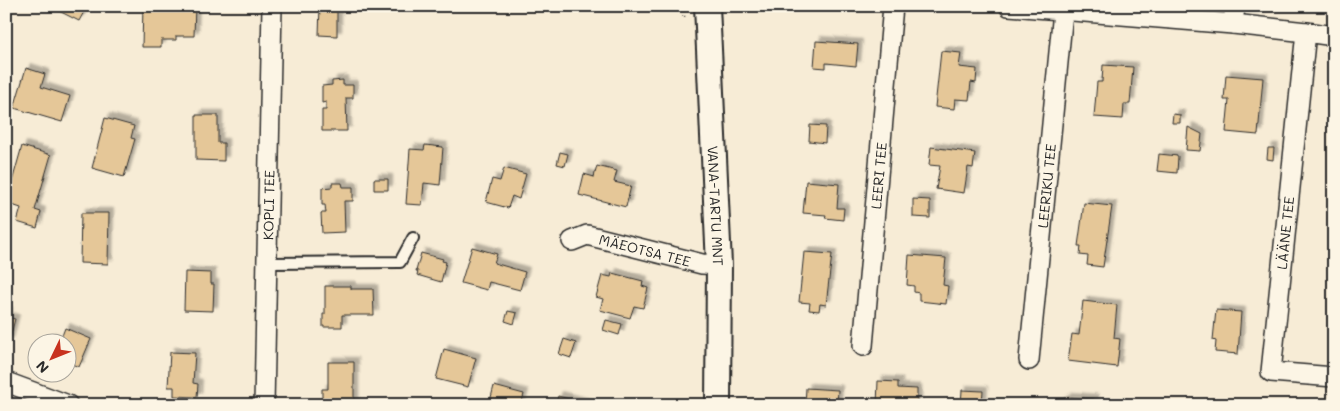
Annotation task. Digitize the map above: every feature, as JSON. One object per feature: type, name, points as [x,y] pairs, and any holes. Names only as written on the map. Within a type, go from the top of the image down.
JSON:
[{"type":"street","name":"KOPLI TEE","points":[[264,405],[272,6]]},
{"type":"street","name":"VANA-TARTU MNT","points":[[707,6],[719,265],[718,405]]},
{"type":"street","name":"LEERI TEE","points":[[863,346],[892,6]]},
{"type":"street","points":[[1009,6],[1064,11],[1098,10],[1234,15],[1306,32],[1334,36]]},
{"type":"street","name":"LEERIKU TEE","points":[[1029,360],[1064,11]]},
{"type":"street","name":"LÄÄNE TEE","points":[[1306,32],[1271,372],[1334,377]]},
{"type":"street","name":"MÄEOTSA TEE","points":[[572,241],[587,235],[702,264],[719,265]]},
{"type":"street","points":[[6,382],[68,405]]},
{"type":"lane","points":[[267,263],[400,262],[413,238]]},
{"type":"building","points":[[49,6],[87,6],[79,21]]},
{"type":"building","points":[[143,6],[195,6],[194,36],[176,36],[176,40],[161,40],[161,47],[142,47]]},
{"type":"building","points":[[320,6],[337,6],[337,36],[319,35]]},
{"type":"building","points":[[816,41],[858,44],[856,66],[826,63],[826,68],[814,67]]},
{"type":"building","points":[[941,51],[961,53],[959,67],[977,69],[976,83],[971,82],[969,100],[955,99],[954,109],[935,107]]},
{"type":"building","points":[[1103,65],[1133,67],[1130,104],[1124,104],[1123,119],[1094,117],[1097,82],[1102,82]]},
{"type":"building","points":[[26,68],[45,74],[41,87],[70,96],[62,122],[14,108]]},
{"type":"building","points":[[1226,75],[1263,78],[1258,135],[1226,132],[1229,100],[1224,100]]},
{"type":"building","points":[[343,80],[343,85],[353,85],[353,98],[346,98],[347,131],[322,131],[322,110],[326,110],[326,102],[322,103],[322,86],[332,85],[332,81]]},
{"type":"building","points":[[1173,114],[1180,115],[1180,123],[1172,123]]},
{"type":"building","points":[[196,115],[218,115],[218,143],[224,143],[224,161],[196,160]]},
{"type":"building","points":[[105,118],[134,126],[131,138],[135,139],[124,177],[92,168]]},
{"type":"building","points":[[810,125],[826,126],[825,143],[809,141]]},
{"type":"building","points":[[1188,127],[1202,134],[1200,151],[1186,150]]},
{"type":"building","points":[[425,145],[443,147],[440,185],[424,183],[422,205],[406,204],[410,149],[424,150]]},
{"type":"building","points":[[22,146],[51,155],[35,210],[41,212],[37,228],[17,222],[21,208],[6,203]]},
{"type":"building","points":[[931,147],[975,153],[973,168],[968,167],[964,193],[936,189],[940,166],[929,165]]},
{"type":"building","points":[[1268,148],[1274,148],[1273,160],[1267,159]]},
{"type":"building","points":[[560,152],[568,154],[565,166],[557,164]]},
{"type":"building","points":[[1159,154],[1178,156],[1177,173],[1157,171]]},
{"type":"building","points":[[597,166],[617,171],[614,182],[631,186],[626,207],[579,195],[584,174],[594,177]]},
{"type":"building","points":[[504,168],[526,174],[519,199],[512,196],[508,208],[486,202],[492,179],[500,181]]},
{"type":"building","points":[[374,179],[388,179],[388,190],[374,190]]},
{"type":"building","points":[[806,181],[839,184],[837,208],[844,208],[843,220],[825,218],[826,215],[803,213]]},
{"type":"building","points":[[332,183],[342,183],[343,187],[353,187],[353,201],[344,201],[345,232],[322,233],[321,213],[326,213],[325,205],[322,205],[322,188],[332,187]]},
{"type":"building","points":[[913,199],[930,200],[930,218],[913,217]]},
{"type":"building","points":[[1084,203],[1112,206],[1103,267],[1087,265],[1088,256],[1080,255],[1081,246],[1078,246]]},
{"type":"building","points":[[81,213],[109,213],[108,264],[80,263]]},
{"type":"building","points":[[472,247],[497,254],[494,263],[525,272],[520,290],[489,282],[487,290],[461,283]]},
{"type":"building","points":[[804,252],[832,254],[826,305],[820,304],[819,311],[809,310],[810,303],[799,302]]},
{"type":"building","points":[[421,253],[443,259],[442,261],[446,262],[441,282],[417,275],[418,271],[416,271]]},
{"type":"building","points":[[909,255],[946,258],[943,285],[948,286],[946,304],[919,301],[919,293],[914,292],[914,286],[907,285]]},
{"type":"building","points":[[185,272],[211,273],[211,284],[214,284],[213,311],[184,310]]},
{"type":"building","points":[[612,273],[643,281],[642,286],[648,288],[643,308],[634,306],[630,318],[600,310],[603,299],[596,297],[602,275],[611,277]]},
{"type":"building","points":[[325,286],[351,286],[351,289],[373,289],[374,315],[342,315],[342,327],[323,327]]},
{"type":"building","points":[[1334,286],[1334,329],[1331,329]]},
{"type":"building","points":[[1083,301],[1117,305],[1114,338],[1120,339],[1117,367],[1068,361],[1072,334],[1079,335]]},
{"type":"building","points":[[1216,310],[1241,312],[1238,354],[1215,352],[1216,341],[1213,340]]},
{"type":"building","points":[[6,311],[8,312],[7,317],[15,319],[9,342],[6,342]]},
{"type":"building","points":[[508,311],[517,313],[514,324],[505,321]]},
{"type":"building","points":[[606,320],[622,324],[619,335],[603,330]]},
{"type":"building","points":[[65,328],[91,339],[79,367],[78,334],[63,334]]},
{"type":"building","points":[[564,339],[576,343],[571,358],[559,354]]},
{"type":"building","points":[[444,349],[476,358],[468,387],[436,379]]},
{"type":"building","points":[[170,352],[195,353],[193,383],[198,384],[197,397],[174,396],[174,387],[168,387]]},
{"type":"building","points":[[328,362],[354,362],[354,405],[322,405],[322,389],[328,389]]},
{"type":"building","points":[[878,381],[898,382],[898,388],[917,389],[917,405],[877,405]]},
{"type":"building","points":[[494,386],[524,394],[521,405],[489,405]]},
{"type":"building","points":[[806,388],[838,390],[837,405],[805,405]]},
{"type":"building","points":[[962,390],[983,391],[982,403],[1003,405],[961,405]]},
{"type":"building","points":[[558,396],[588,404],[588,405],[555,405]]},
{"type":"building","points":[[1067,397],[1094,399],[1094,405],[1058,405]]}]
